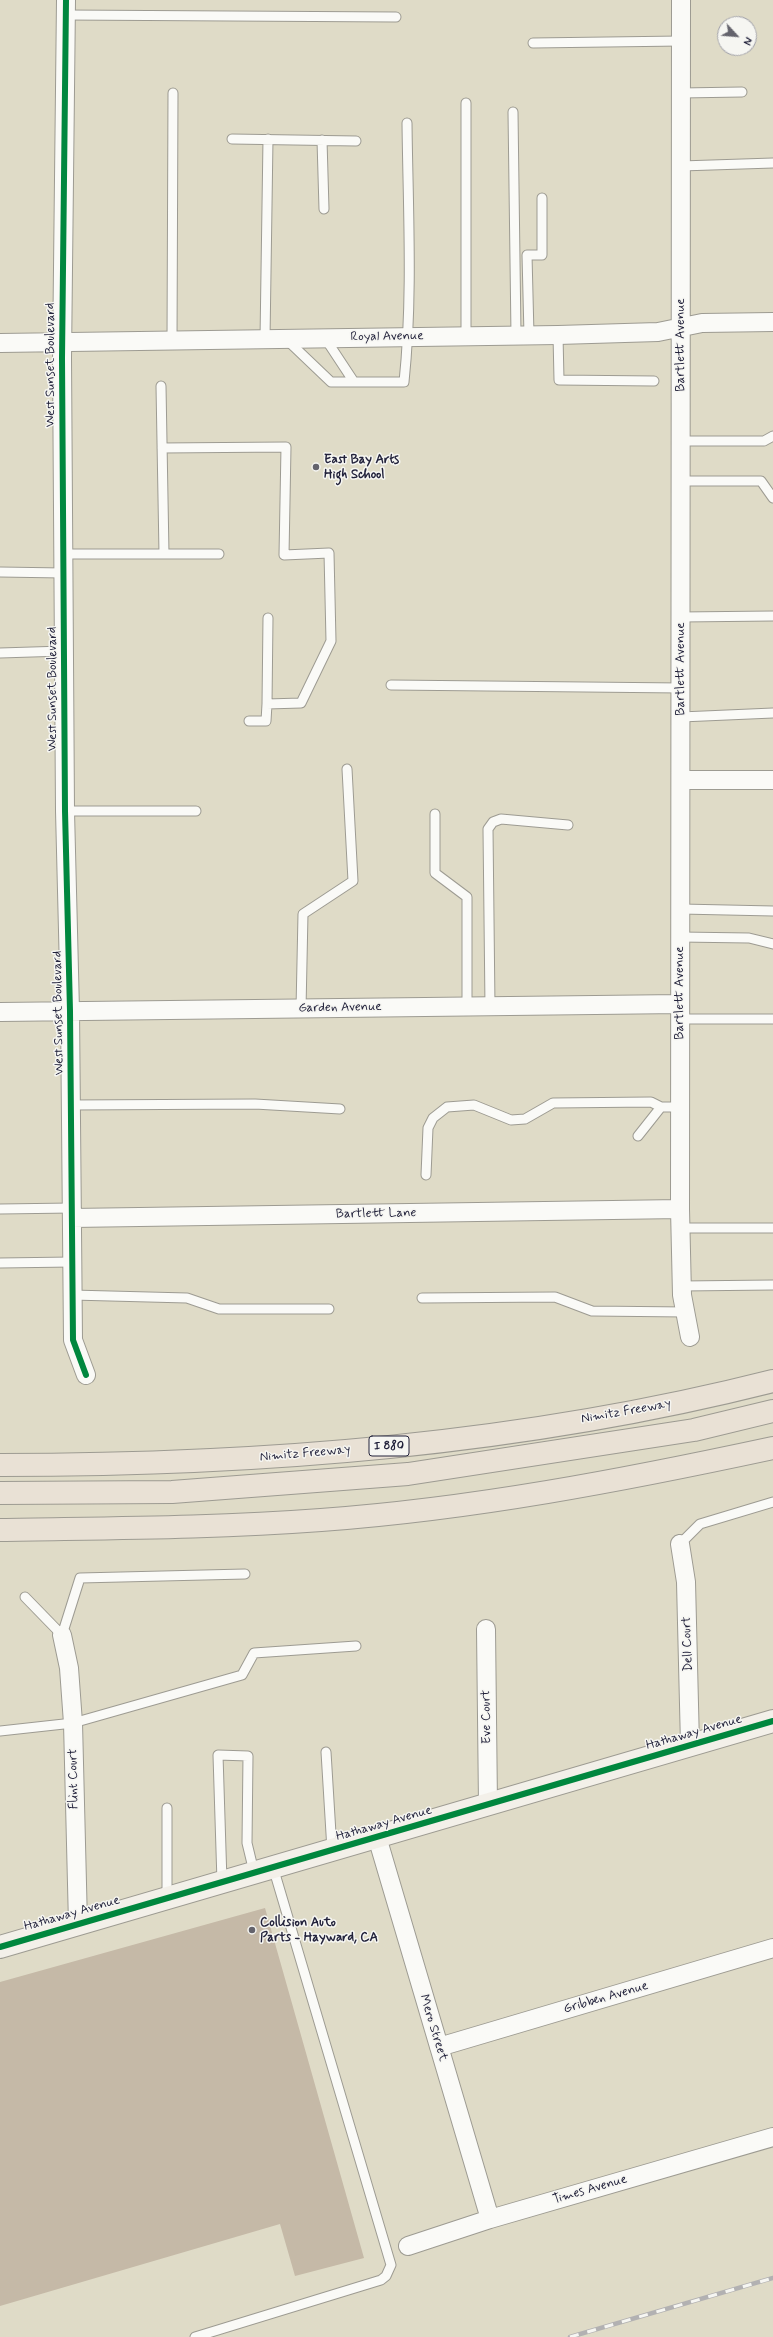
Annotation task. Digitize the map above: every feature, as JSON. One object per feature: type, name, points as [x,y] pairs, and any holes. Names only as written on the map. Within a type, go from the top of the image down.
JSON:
[{"type":"highway","name":"Nimitz Freeway","points":[[0,1465],[90,1465],[210,1461],[315,1454],[439,1442],[658,1407],[773,1381]]},
{"type":"highway","name":"I 880","points":[[0,1493],[172,1492],[408,1474],[694,1430],[773,1411]]},
{"type":"highway","points":[[0,1530],[213,1526],[322,1520],[443,1507],[665,1471],[773,1448]]},
{"type":"street","name":"Bartlett Avenue","points":[[681,0],[680,1209],[682,1286],[690,1337]]},
{"type":"street","name":"West Sunset Boulevard","points":[[66,8],[62,342],[63,573],[65,811],[70,1011],[72,1295],[73,1340],[86,1375]]},
{"type":"street","name":"Royal Avenue","points":[[0,343],[558,335],[658,332],[702,323],[773,322]]},
{"type":"street","points":[[681,780],[773,780]]},
{"type":"street","name":"Garden Avenue","points":[[0,1012],[467,1007],[680,1012]]},
{"type":"street","name":"Bartlett Lane","points":[[72,1213],[680,1209]]},
{"type":"street","name":"Dell Court","points":[[680,1544],[686,1582],[690,1745]]},
{"type":"street","name":"Eve Court","points":[[486,1629],[488,1805]]},
{"type":"street","name":"Flint Court","points":[[62,1636],[69,1668],[78,1924]]},
{"type":"street","name":"Hathaway Avenue","points":[[0,1947],[773,1721]]},
{"type":"street","name":"Mero Street","points":[[377,1837],[490,2219]]},
{"type":"street","name":"Gribben Avenue","points":[[439,2047],[773,1948]]},
{"type":"street","name":"Times Avenue","points":[[408,2246],[490,2219],[773,2137]]},
{"type":"lane","points":[[66,8],[396,17]]},
{"type":"lane","points":[[533,43],[681,42]]},
{"type":"lane","points":[[681,93],[742,92]]},
{"type":"lane","points":[[172,340],[174,93]]},
{"type":"lane","points":[[466,103],[466,336]]},
{"type":"lane","points":[[514,112],[523,335]]},
{"type":"lane","points":[[286,339],[331,382],[404,382],[409,336],[407,123]]},
{"type":"lane","points":[[232,139],[356,141]]},
{"type":"lane","points":[[265,339],[268,140]]},
{"type":"lane","points":[[322,140],[324,209]]},
{"type":"lane","points":[[681,166],[773,163]]},
{"type":"lane","points":[[523,335],[527,255],[542,254],[542,198]]},
{"type":"lane","points":[[558,335],[559,380],[654,381]]},
{"type":"lane","points":[[325,338],[354,382]]},
{"type":"lane","points":[[161,386],[164,554]]},
{"type":"lane","points":[[681,441],[764,441],[773,436]]},
{"type":"lane","points":[[162,448],[286,448],[284,555],[329,553],[331,641],[301,704],[267,704]]},
{"type":"lane","points":[[681,481],[761,481],[773,498]]},
{"type":"lane","points":[[63,554],[219,554]]},
{"type":"lane","points":[[0,572],[63,573]]},
{"type":"lane","points":[[681,617],[773,616]]},
{"type":"lane","points":[[249,721],[266,720],[268,618]]},
{"type":"lane","points":[[0,653],[64,651]]},
{"type":"lane","points":[[391,686],[681,688]]},
{"type":"lane","points":[[681,717],[773,713]]},
{"type":"lane","points":[[300,1009],[303,914],[353,881],[347,769]]},
{"type":"lane","points":[[65,811],[196,811]]},
{"type":"lane","points":[[435,814],[435,873],[466,897],[467,1007]]},
{"type":"lane","points":[[490,1007],[488,829],[493,822],[500,819],[568,825]]},
{"type":"lane","points":[[680,909],[773,911]]},
{"type":"lane","points":[[680,937],[749,938],[773,944]]},
{"type":"lane","points":[[680,1012],[773,1019]]},
{"type":"lane","points":[[426,1175],[428,1128],[433,1118],[447,1107],[474,1105],[511,1120],[526,1118],[553,1102],[651,1102],[661,1107],[680,1107]]},
{"type":"lane","points":[[71,1105],[254,1104],[340,1109]]},
{"type":"lane","points":[[638,1136],[661,1107]]},
{"type":"lane","points":[[0,1210],[72,1213]]},
{"type":"lane","points":[[681,1228],[773,1228]]},
{"type":"lane","points":[[0,1263],[72,1262]]},
{"type":"lane","points":[[682,1286],[773,1285]]},
{"type":"lane","points":[[72,1295],[187,1298],[219,1309],[328,1309]]},
{"type":"lane","points":[[422,1298],[555,1297],[592,1310],[686,1312]]},
{"type":"lane","points":[[680,1544],[700,1524],[773,1502]]},
{"type":"lane","points":[[25,1597],[62,1636],[80,1578],[244,1574]]},
{"type":"lane","points":[[0,1731],[72,1723],[242,1675],[254,1653],[356,1646]]},
{"type":"lane","points":[[326,1752],[332,1850]]},
{"type":"lane","points":[[195,2337],[381,2280],[386,2276],[391,2265],[264,1870],[247,1843],[248,1756],[218,1755],[222,1882]]},
{"type":"lane","points":[[167,1808],[167,1898]]},
{"type":"building","points":[[265,1908],[364,2258],[295,2276],[280,2224],[0,2306],[0,1982]]},
{"type":"railway","points":[[570,2337],[773,2278]]},
{"type":"cycle path","points":[[66,0],[62,358],[65,811],[70,1011],[73,1340],[86,1375]]},
{"type":"cycle path","points":[[0,1947],[773,1721]]},
{"type":"place","name":"East Bay Arts High School","points":[[316,467]]},
{"type":"place","name":"Collision Auto Parts - Hayward, CA","points":[[252,1930]]}]
